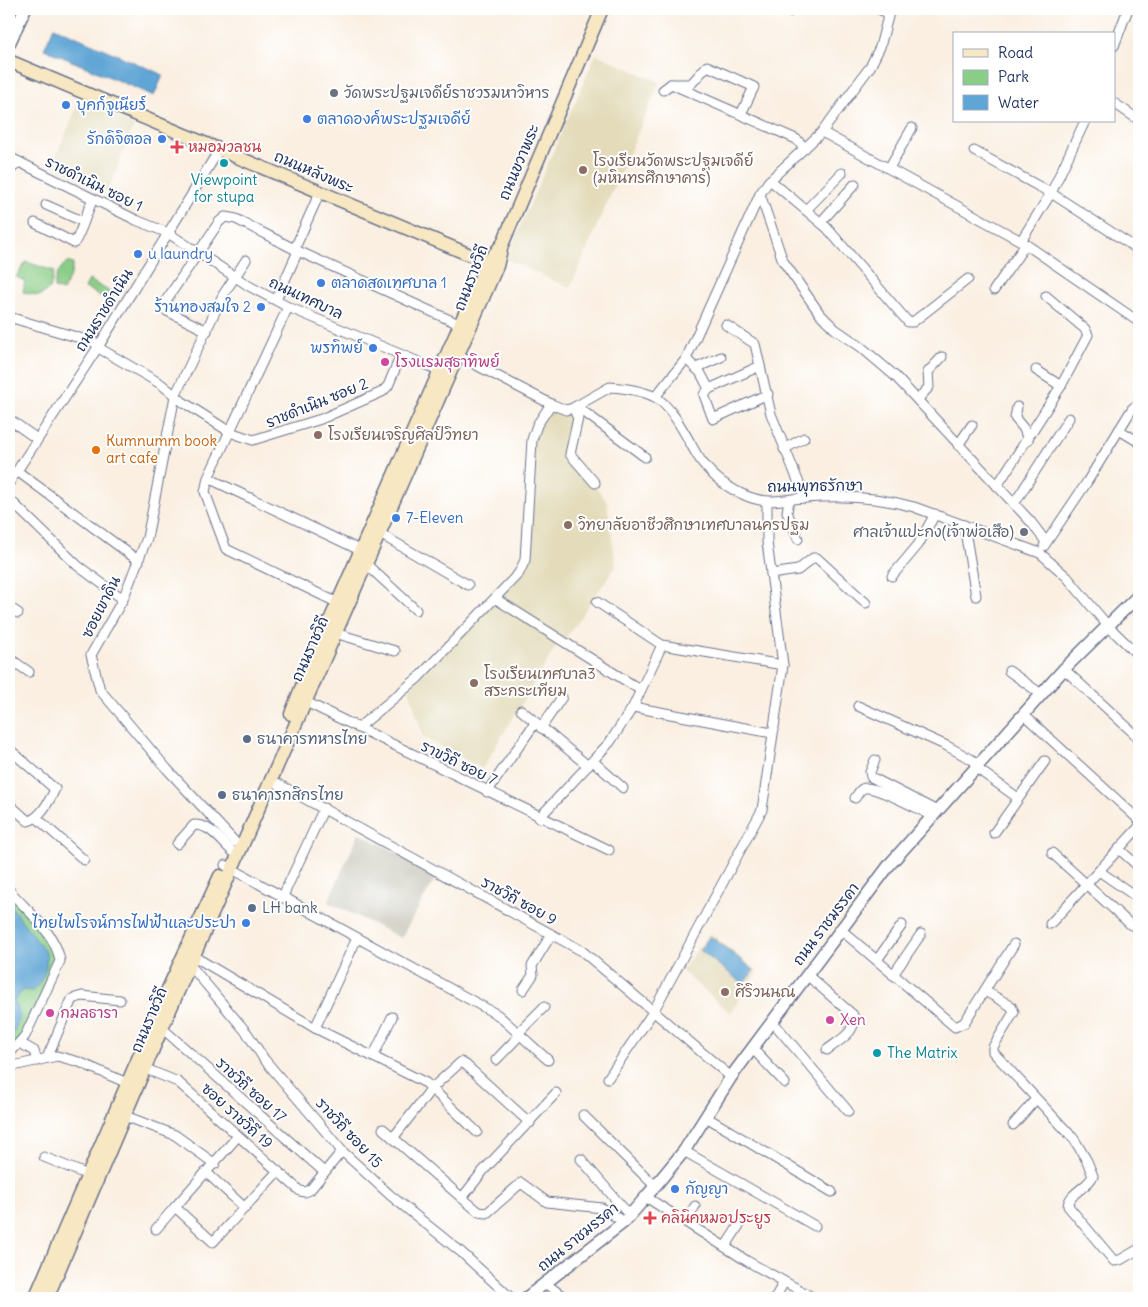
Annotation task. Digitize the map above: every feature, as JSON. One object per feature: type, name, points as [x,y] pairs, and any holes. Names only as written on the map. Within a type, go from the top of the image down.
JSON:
[{"type":"main road","name":"ถนนขวาพระ","points":[[502,245],[602,9]]},
{"type":"main road","name":"ถนนหลังพระ","points":[[9,61],[492,265]]},
{"type":"main road","name":"ถนนราชวิถี","points":[[35,1298],[60,1255],[146,1069],[192,961],[228,867],[234,846],[301,700],[335,634],[440,371],[502,245]]},
{"type":"main road","name":"ถนนราชวิถี","points":[[375,531],[457,355],[492,265]]},
{"type":"main road","name":"ถนนราชวิถี","points":[[48,1298],[60,1255],[88,1175],[127,1083],[271,780],[338,603],[365,556]]},
{"type":"street","points":[[9,44],[26,9]]},
{"type":"street","points":[[457,355],[566,410],[610,386],[655,398],[686,358],[760,194],[770,180],[822,132],[876,57],[889,11],[878,9]]},
{"type":"street","points":[[1116,41],[1128,9]]},
{"type":"street","points":[[741,114],[754,87],[707,66],[691,84],[667,87],[741,114],[796,139],[805,148]]},
{"type":"street","points":[[1116,104],[1139,120]]},
{"type":"street","points":[[994,290],[1024,243],[1052,193],[1085,122]]},
{"type":"street","points":[[889,168],[912,128]]},
{"type":"street","points":[[822,132],[1024,243],[1139,322]]},
{"type":"street","name":"ถนนราชดำเนิน","points":[[9,483],[98,346],[219,150]]},
{"type":"street","points":[[974,152],[1052,193],[1139,250]]},
{"type":"street","name":"ราชดำเนิน ซอย 1","points":[[9,157],[93,199],[168,233]]},
{"type":"street","points":[[9,170],[19,162]]},
{"type":"street","points":[[806,210],[842,173]]},
{"type":"street","points":[[770,180],[821,222],[908,322],[913,322],[968,279]]},
{"type":"street","points":[[821,222],[855,184]]},
{"type":"street","points":[[276,300],[320,192]]},
{"type":"street","points":[[760,194],[782,261],[820,314],[835,329],[861,347],[895,376],[918,399],[958,445],[1031,522],[1046,542]]},
{"type":"street","points":[[35,223],[74,243],[77,240],[82,221],[93,199]]},
{"type":"street","points":[[46,205],[82,221]]},
{"type":"street","points":[[207,330],[164,310],[165,302],[219,222],[225,217],[236,220],[296,250],[461,325]]},
{"type":"street","name":"ถนนเทศบาล","points":[[168,233],[288,307],[440,371]]},
{"type":"street","name":"ซอยเขาดิน","points":[[234,846],[100,690],[91,655],[122,599],[147,538],[175,396],[223,295],[246,260]]},
{"type":"street","points":[[997,486],[1061,386],[1088,335],[1085,329],[1046,296]]},
{"type":"street","points":[[288,307],[208,478],[205,492],[226,549],[338,603]]},
{"type":"street","name":"ราชดำเนิน ซอย 2","points":[[9,317],[98,346],[161,384],[175,396],[230,432],[246,439],[258,440],[321,419],[384,390],[401,355]]},
{"type":"street","points":[[726,325],[755,344],[768,394],[771,414],[805,498]]},
{"type":"street","points":[[696,368],[721,357]]},
{"type":"street","points":[[918,399],[929,387],[928,372],[942,357]]},
{"type":"street","points":[[686,358],[696,368],[709,389]]},
{"type":"street","points":[[760,366],[709,389],[704,395],[711,418],[715,419],[768,394]]},
{"type":"street","points":[[1036,370],[1061,386]]},
{"type":"street","name":"ถนนพุทธรักษา","points":[[655,398],[676,420],[698,457],[715,476],[742,494],[767,502],[805,498],[866,497],[893,501],[935,514],[1040,553],[1067,576],[1108,626],[1139,656]]},
{"type":"street","points":[[1040,553],[1132,409],[1139,403]]},
{"type":"street","points":[[358,728],[418,678],[514,579],[524,560],[532,440],[537,425],[551,404]]},
{"type":"street","points":[[574,407],[645,457]]},
{"type":"street","points":[[574,407],[578,418],[570,454],[596,483]]},
{"type":"street","points":[[1017,407],[1015,418],[1024,429],[1028,440]]},
{"type":"street","points":[[1014,504],[1069,418]]},
{"type":"street","points":[[9,419],[37,439]]},
{"type":"street","points":[[958,445],[972,425]]},
{"type":"street","points":[[1119,430],[1139,442]]},
{"type":"street","points":[[784,449],[804,438]]},
{"type":"street","points":[[17,471],[138,561]]},
{"type":"street","points":[[208,478],[365,556],[416,610]]},
{"type":"street","points":[[9,499],[78,566],[122,599]]},
{"type":"street","points":[[789,500],[787,512],[798,539]]},
{"type":"street","points":[[608,1078],[653,1012],[762,810],[783,665],[767,542],[767,502]]},
{"type":"street","points":[[892,576],[918,545],[935,514]]},
{"type":"street","points":[[964,525],[976,596]]},
{"type":"street","points":[[375,531],[468,585]]},
{"type":"street","points":[[771,574],[798,570],[813,558],[817,558],[866,603]]},
{"type":"street","name":"ถนน ราชมรรคา","points":[[526,1298],[627,1219],[684,1151],[731,1077],[890,864],[1064,669],[1139,595]]},
{"type":"street","points":[[496,599],[640,690]]},
{"type":"street","points":[[596,602],[662,645],[783,665]]},
{"type":"street","points":[[9,607],[18,613]]},
{"type":"street","points":[[335,634],[395,651]]},
{"type":"street","points":[[539,818],[610,742],[633,707],[662,645]]},
{"type":"street","points":[[9,658],[29,672]]},
{"type":"street","points":[[1064,669],[1139,738]]},
{"type":"street","points":[[1009,671],[1042,694]]},
{"type":"street","points":[[487,792],[562,697]]},
{"type":"street","name":"ราขวิถี ซอย 7","points":[[301,700],[539,818],[609,850]]},
{"type":"street","points":[[858,706],[948,746],[977,765],[1018,798]]},
{"type":"street","points":[[633,707],[772,733]]},
{"type":"street","points":[[521,710],[622,788]]},
{"type":"street","points":[[1023,714],[1139,820]]},
{"type":"street","points":[[9,749],[54,788],[36,818],[28,821],[9,804]]},
{"type":"street","points":[[875,760],[870,775],[875,780],[935,814]]},
{"type":"street","points":[[994,833],[1045,761]]},
{"type":"street","name":"ราชวิถี ซอย 9","points":[[271,780],[582,951],[731,1077]]},
{"type":"street","points":[[855,798],[861,790],[867,788],[935,814]]},
{"type":"street","points":[[282,898],[324,808]]},
{"type":"street","points":[[36,818],[84,860]]},
{"type":"street","points":[[177,844],[194,825],[201,825],[207,827],[234,846]]},
{"type":"street","points":[[1050,924],[1139,827]]},
{"type":"street","points":[[1119,849],[1139,867]]},
{"type":"street","points":[[1052,853],[1131,925]]},
{"type":"street","points":[[228,867],[498,1015],[548,1060]]},
{"type":"street","points":[[1099,871],[1138,898]]},
{"type":"street","points":[[9,890],[50,935],[59,954],[60,961],[20,1043],[9,1054]]},
{"type":"street","points":[[877,960],[902,925]]},
{"type":"street","points":[[840,929],[955,1028],[964,1023],[1014,944]]},
{"type":"street","points":[[893,975],[921,934]]},
{"type":"street","points":[[524,990],[533,975],[532,966],[551,935]]},
{"type":"street","points":[[315,1028],[357,938]]},
{"type":"street","points":[[192,961],[315,1028],[418,1079],[432,1088],[477,1132]]},
{"type":"street","name":"ราชวิถี ซอย 15","points":[[192,961],[270,1066],[342,1151],[390,1195],[461,1252],[511,1298]]},
{"type":"street","points":[[807,975],[853,1015],[855,1022],[852,1029],[827,1050]]},
{"type":"street","points":[[985,991],[1011,1006],[1014,1012],[994,1047],[994,1052],[1074,1138],[1091,1170],[1093,1176],[1090,1182],[1070,1198],[1068,1206],[1114,1261],[1120,1260],[1139,1249]]},
{"type":"street","points":[[47,1058],[72,999],[82,996],[120,1000]]},
{"type":"street","points":[[496,1060],[544,1006]]},
{"type":"street","points":[[373,1057],[392,1017]]},
{"type":"street","points":[[773,1022],[848,1111]]},
{"type":"street","name":"ราชวิถี ซอย 17","points":[[162,1028],[324,1172]]},
{"type":"street","points":[[20,1043],[34,1051],[37,1060]]},
{"type":"street","points":[[752,1048],[785,1083]]},
{"type":"street","points":[[9,1067],[47,1058],[66,1057],[127,1083],[146,1069]]},
{"type":"street","points":[[393,1138],[432,1088],[463,1062],[530,1123]]},
{"type":"street","name":"ซอย ราชวิถี 19","points":[[146,1069],[178,1082],[300,1191],[310,1190],[324,1172]]},
{"type":"street","points":[[462,1198],[483,1171],[530,1123],[556,1092]]},
{"type":"street","points":[[1013,1125],[1036,1099]]},
{"type":"street","points":[[125,1116],[175,1135],[215,1164]]},
{"type":"street","points":[[583,1116],[655,1186]]},
{"type":"street","points":[[706,1117],[832,1192]]},
{"type":"street","points":[[383,1129],[479,1212],[487,1213],[521,1182],[548,1202],[602,1208],[627,1219]]},
{"type":"street","points":[[156,1228],[238,1136]]},
{"type":"street","points":[[324,1172],[342,1151]]},
{"type":"street","points":[[684,1151],[815,1226]]},
{"type":"street","points":[[44,1157],[88,1175]]},
{"type":"street","points":[[581,1159],[627,1219]]},
{"type":"street","points":[[175,1207],[213,1242],[278,1171]]},
{"type":"street","points":[[207,1173],[245,1208]]},
{"type":"street","points":[[646,1197],[725,1247],[814,1298]]},
{"type":"street","points":[[686,1221],[695,1206]]},
{"type":"street","points":[[725,1247],[740,1224]]},
{"type":"street","points":[[775,1298],[784,1282]]},
{"type":"street","points":[[545,1283],[565,1298]]},
{"type":"shaded area","name":"โรงเรียนวัดพระปฐมเจดีย์ (มหินทรศึกษาคาร)","points":[[596,54],[660,82],[570,288],[506,259]]},
{"type":"shaded area","points":[[80,100],[134,125],[108,192],[52,165]]},
{"type":"shaded area","points":[[551,404],[571,411],[575,418],[570,454],[607,502],[616,566],[563,642],[559,642],[482,769],[423,737],[409,689],[522,567],[532,440]]},
{"type":"shaded area","points":[[359,833],[438,874],[401,938],[328,902]]},
{"type":"shaded area","name":"ศิริวนนณ","points":[[710,933],[757,971],[730,1013],[681,970]]},
{"type":"green space","points":[[26,262],[54,271],[50,289],[39,296],[23,292],[25,281],[16,277]]},
{"type":"green space","points":[[67,262],[73,264],[71,274],[63,291],[54,288],[54,284],[61,268]]},
{"type":"green space","points":[[89,280],[114,294],[110,301],[85,288]]},
{"type":"green space","points":[[9,892],[49,936],[58,954],[25,1036],[9,1052]]},
{"type":"water","points":[[54,27],[163,75],[154,96],[44,49]]},
{"type":"water","points":[[9,904],[46,953],[46,964],[44,974],[37,987],[33,991],[23,990],[14,1001],[20,1018],[9,1041]]},
{"type":"water","points":[[710,936],[754,970],[743,984],[700,950]]},
{"type":"place","name":"วัดพระปฐมเจดีย์ราชวรมหาวิหาร","points":[[334,93]]},
{"type":"place","name":"บุคก์จูเนียร์","points":[[66,105]]},
{"type":"place","name":"ตลาดองค์พระปฐมเจดีย์","points":[[307,119]]},
{"type":"place","name":"รักดิจิตอล","points":[[162,139]]},
{"type":"place","name":"หมอมวลชน","points":[[177,147]]},
{"type":"place","name":"Viewpoint for stupa","points":[[224,163]]},
{"type":"place","name":"โรงเรียนวัดพระปฐมเจดีย์ (มหินทรศึกษาคาร)","points":[[583,170]]},
{"type":"place","name":"u laundry","points":[[138,254]]},
{"type":"place","name":"ตลาดสดเทศบาล 1","points":[[321,283]]},
{"type":"place","name":"ร้านทองสมใจ 2","points":[[261,307]]},
{"type":"place","name":"พรทิพย์","points":[[373,348]]},
{"type":"place","name":"โรงแรมสุธาทิพย์","points":[[385,362]]},
{"type":"place","name":"โรงเรียนเจริญศิลป์วิทยา","points":[[318,435]]},
{"type":"place","name":"Kumnumm book art cafe","points":[[96,450]]},
{"type":"place","name":"7-Eleven","points":[[396,518]]},
{"type":"place","name":"วิทยาลัยอาชีวศึกษาเทศบาลนครปฐม","points":[[568,525]]},
{"type":"place","name":"ศาลเจ้าแปะกง(เจ้าพ่อเสือ)","points":[[1024,532]]},
{"type":"place","name":"โรงเรียนเทศบาล3 สระกระเทียม","points":[[474,683]]},
{"type":"place","name":"ธนาคารทหารไทย","points":[[247,739]]},
{"type":"place","name":"ธนาคารกสิกรไทย","points":[[222,795]]},
{"type":"place","name":"LH bank","points":[[252,908]]},
{"type":"place","name":"ไทยไพโรจน์การไฟฟ้าและประปา","points":[[246,923]]},
{"type":"place","name":"ศิริวนนณ","points":[[725,992]]},
{"type":"place","name":"กมลธารา","points":[[50,1013]]},
{"type":"place","name":"Xen","points":[[830,1020]]},
{"type":"place","name":"The Matrix","points":[[877,1053]]},
{"type":"place","name":"กัญญา","points":[[675,1189]]},
{"type":"place","name":"คลินิคหมอประยูร","points":[[650,1218]]}]
